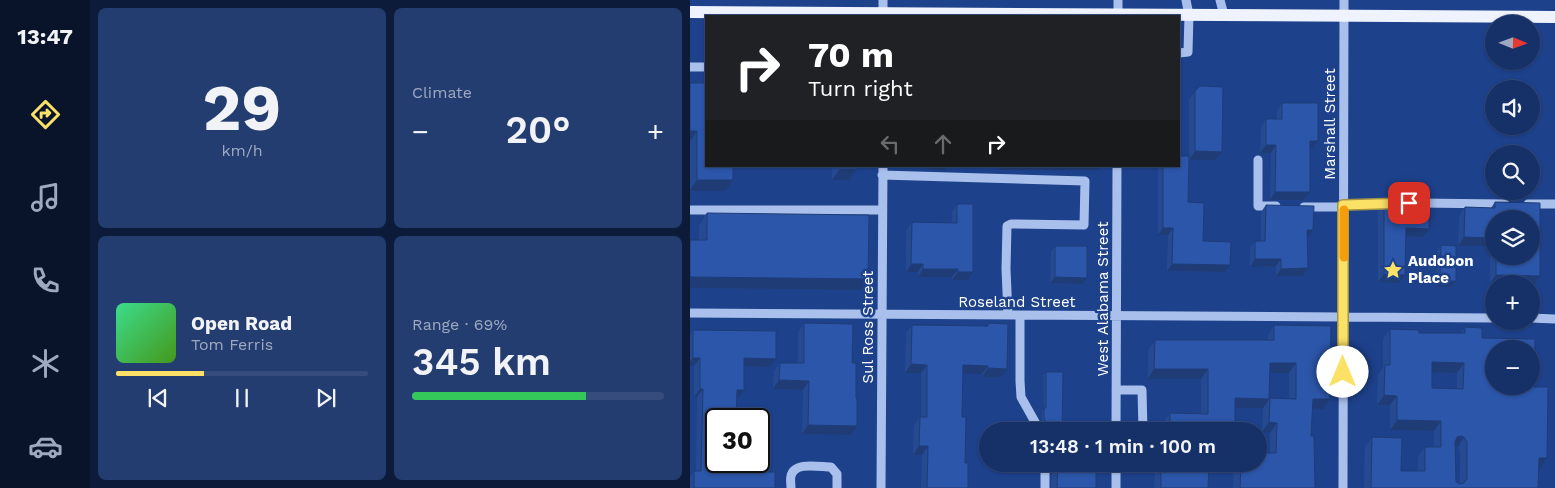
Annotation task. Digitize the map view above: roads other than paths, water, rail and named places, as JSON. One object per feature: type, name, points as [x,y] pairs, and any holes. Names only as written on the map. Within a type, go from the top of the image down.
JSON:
[{"type":"main road","points":[[690,12],[883,10],[1014,15],[1189,14],[1555,17]]},
{"type":"street","points":[[1118,0],[1118,15]]},
{"type":"street","points":[[1180,53],[1188,52],[1189,14],[1186,0]]},
{"type":"street","points":[[1220,0],[1224,15]]},
{"type":"street","name":"Marshall Street","points":[[1343,488],[1344,0]]},
{"type":"street","points":[[690,67],[705,67]]},
{"type":"street","points":[[1258,160],[1258,206],[1344,206],[1408,203],[1555,204]]},
{"type":"street","name":"West Alabama Street","points":[[1116,422],[1118,167]]},
{"type":"street","points":[[882,171],[1085,181],[1084,225],[1011,224],[1007,226],[1008,315]]},
{"type":"street","name":"Sul Ross Street","points":[[881,488],[882,171]]},
{"type":"street","points":[[690,210],[882,210]]},
{"type":"street","name":"Roseland Street","points":[[690,314],[1485,318]]},
{"type":"street","points":[[1020,316],[1021,397],[1035,422]]},
{"type":"street","points":[[1540,318],[1555,319]]},
{"type":"street","points":[[1116,390],[1142,390],[1142,422]]},
{"type":"street","points":[[791,488],[791,476],[794,469],[799,467],[831,467],[837,474],[837,488]]},
{"type":"street","points":[[1044,472],[1045,488]]},
{"type":"street","points":[[1116,472],[1116,488]]},
{"type":"place","name":"Audobon Place","points":[[1393,270]]}]
